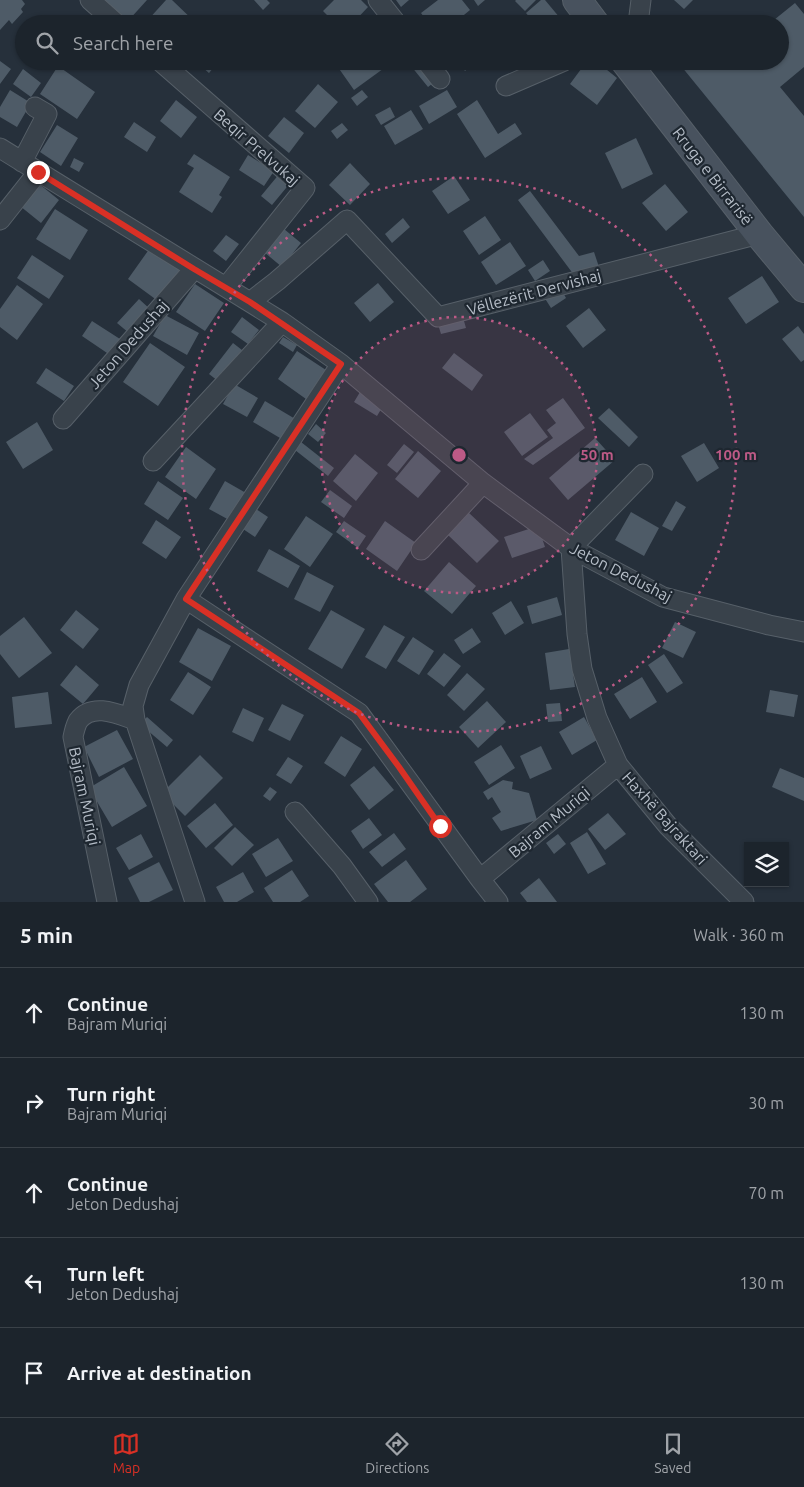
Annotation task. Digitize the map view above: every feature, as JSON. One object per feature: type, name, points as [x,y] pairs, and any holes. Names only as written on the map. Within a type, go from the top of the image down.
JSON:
[{"type":"street","points":[[90,0],[107,15]]},
{"type":"street","points":[[378,0],[390,15]]},
{"type":"street","points":[[577,0],[588,15]]},
{"type":"street","points":[[639,15],[641,0]]},
{"type":"street","name":"Beqir Prelvukaj","points":[[170,70],[305,188],[226,287]]},
{"type":"street","points":[[433,70],[440,79]]},
{"type":"street","points":[[506,86],[543,70]]},
{"type":"street","name":"Rruga e Birrarisë","points":[[635,70],[759,234],[804,288]]},
{"type":"street","points":[[22,162],[47,114],[35,107]]},
{"type":"street","name":"Jeton Dedushaj","points":[[0,148],[282,322],[341,364],[483,483],[571,548],[663,597],[769,625],[804,632]]},
{"type":"street","points":[[0,220],[38,172]]},
{"type":"street","name":"Vëllezërit Dervishaj","points":[[250,302],[347,220],[438,317],[759,234]]},
{"type":"street","name":"Jeton Dedushaj","points":[[63,419],[194,269]]},
{"type":"street","points":[[153,461],[282,322]]},
{"type":"street","points":[[195,902],[135,720],[133,706],[139,684],[186,599],[341,364]]},
{"type":"street","points":[[571,548],[643,474]]},
{"type":"street","points":[[421,550],[483,483]]},
{"type":"street","name":"Haxhë Bajraktari","points":[[571,548],[577,634],[582,669],[597,718],[618,765],[668,826],[744,902]]},
{"type":"street","points":[[186,599],[359,713],[498,902]]},
{"type":"street","name":"Bajram Muriqi","points":[[107,902],[73,737],[79,721],[93,711],[110,711],[135,720]]},
{"type":"street","name":"Bajram Muriqi","points":[[480,879],[618,765]]},
{"type":"street","points":[[295,812],[342,866],[368,902]]},
{"type":"building","points":[[0,0],[22,0],[25,4],[21,9],[23,12],[20,15],[15,15],[15,21],[12,24],[9,20],[0,30]]},
{"type":"building","points":[[105,0],[147,0],[133,15],[121,15]]},
{"type":"building","points":[[166,0],[172,0],[188,15],[152,15]]},
{"type":"building","points":[[254,0],[267,0],[270,3],[263,10]]},
{"type":"building","points":[[334,0],[361,0],[368,7],[360,15],[327,15],[323,11]]},
{"type":"building","points":[[396,0],[409,0],[401,7]]},
{"type":"building","points":[[438,0],[462,0],[470,10],[464,15],[422,15],[421,13]]},
{"type":"building","points":[[474,0],[485,0],[478,6]]},
{"type":"building","points":[[516,0],[536,0],[525,11]]},
{"type":"building","points":[[541,0],[545,0],[558,15],[528,15],[526,13]]},
{"type":"building","points":[[674,0],[693,0],[684,9]]},
{"type":"building","points":[[795,3],[804,14],[804,67],[780,87],[804,116],[804,217],[684,70],[789,70],[789,15],[780,15]]},
{"type":"building","points":[[0,61],[11,69],[0,84]]},
{"type":"building","points":[[22,70],[41,83],[31,97],[13,84]]},
{"type":"building","points":[[55,70],[64,70],[95,92],[77,119],[40,94]]},
{"type":"building","points":[[340,70],[382,70],[354,90]]},
{"type":"building","points":[[414,70],[429,70],[437,80],[428,87]]},
{"type":"building","points":[[580,70],[607,70],[617,78],[597,105],[570,84]]},
{"type":"building","points":[[318,84],[338,102],[315,128],[295,111]]},
{"type":"building","points":[[10,90],[31,103],[17,127],[0,117],[0,107]]},
{"type":"building","points":[[362,90],[368,97],[357,106],[351,98]]},
{"type":"building","points":[[447,90],[457,107],[429,124],[419,106]]},
{"type":"building","points":[[176,100],[197,117],[181,138],[160,121]]},
{"type":"building","points":[[477,100],[498,134],[515,123],[522,134],[485,158],[457,114]]},
{"type":"building","points":[[390,107],[395,117],[381,125],[375,115]]},
{"type":"building","points":[[411,110],[423,129],[395,145],[384,126]]},
{"type":"building","points":[[284,117],[304,133],[289,153],[268,136]]},
{"type":"building","points":[[134,122],[156,137],[147,152],[124,137]]},
{"type":"building","points":[[342,123],[348,130],[337,139],[331,131]]},
{"type":"building","points":[[57,125],[78,138],[61,166],[40,152]]},
{"type":"building","points":[[636,138],[653,174],[622,189],[605,153]]},
{"type":"building","points":[[194,154],[230,177],[219,195],[222,197],[212,213],[179,192],[194,168],[187,164]]},
{"type":"building","points":[[248,155],[274,171],[264,186],[239,170]]},
{"type":"building","points":[[74,158],[84,163],[79,172],[70,167]]},
{"type":"building","points":[[350,163],[370,184],[350,205],[329,185]]},
{"type":"building","points":[[280,173],[291,182],[272,205],[261,196]]},
{"type":"building","points":[[454,176],[470,200],[448,214],[432,191]]},
{"type":"building","points":[[38,183],[59,200],[41,223],[20,206]]},
{"type":"building","points":[[665,184],[688,212],[666,231],[642,203]]},
{"type":"building","points":[[530,191],[579,256],[594,252],[599,267],[574,275],[518,200]]},
{"type":"building","points":[[55,209],[88,230],[70,260],[36,239]]},
{"type":"building","points":[[485,216],[501,240],[479,255],[463,231]]},
{"type":"building","points":[[403,218],[410,227],[392,243],[385,234]]},
{"type":"building","points":[[284,229],[301,243],[282,267],[264,252]]},
{"type":"building","points":[[226,235],[239,244],[226,261],[213,251]]},
{"type":"building","points":[[510,242],[526,266],[496,285],[481,262]]},
{"type":"building","points":[[150,248],[180,269],[158,301],[128,279]]},
{"type":"building","points":[[32,255],[64,276],[49,299],[17,278]]},
{"type":"building","points":[[543,260],[550,271],[535,281],[528,270]]},
{"type":"building","points":[[762,276],[779,302],[746,324],[728,298]]},
{"type":"building","points":[[378,283],[394,302],[370,322],[354,303]]},
{"type":"building","points":[[195,284],[224,303],[205,331],[176,312]]},
{"type":"building","points":[[17,285],[43,304],[17,340],[0,327],[0,309]]},
{"type":"building","points":[[560,287],[566,298],[551,308],[544,297]]},
{"type":"building","points":[[139,299],[151,310],[129,333],[117,323]]},
{"type":"building","points":[[589,308],[606,330],[583,348],[566,326]]},
{"type":"building","points":[[462,314],[466,328],[441,334],[437,321]]},
{"type":"building","points":[[165,315],[199,333],[187,355],[153,336]]},
{"type":"building","points":[[242,317],[259,330],[248,344],[231,332]]},
{"type":"building","points":[[92,321],[120,339],[110,355],[82,336]]},
{"type":"building","points":[[798,326],[804,334],[804,360],[801,362],[782,339]]},
{"type":"building","points":[[283,337],[297,345],[293,352],[279,343]]},
{"type":"building","points":[[150,343],[185,367],[158,406],[123,382]]},
{"type":"building","points":[[233,343],[242,350],[218,381],[209,374]]},
{"type":"building","points":[[297,351],[326,370],[306,399],[278,379]]},
{"type":"building","points":[[454,353],[483,375],[472,391],[442,368]]},
{"type":"building","points":[[46,368],[74,386],[64,401],[36,383]]},
{"type":"building","points":[[234,384],[258,398],[247,417],[223,404]]},
{"type":"building","points":[[360,392],[383,406],[377,416],[354,402]]},
{"type":"building","points":[[563,398],[585,428],[533,465],[524,459],[553,438],[547,430],[556,423],[546,410]]},
{"type":"building","points":[[265,401],[297,420],[285,441],[253,422]]},
{"type":"building","points":[[609,408],[638,437],[629,447],[598,418]]},
{"type":"building","points":[[530,413],[548,437],[522,456],[504,432]]},
{"type":"building","points":[[37,422],[53,450],[23,469],[6,442]]},
{"type":"building","points":[[316,424],[326,433],[318,442],[308,434]]},
{"type":"building","points":[[595,438],[615,460],[568,500],[549,478]]},
{"type":"building","points":[[301,442],[334,468],[328,476],[295,450]]},
{"type":"building","points":[[704,443],[719,468],[697,482],[681,456]]},
{"type":"building","points":[[404,444],[414,452],[397,473],[387,465]]},
{"type":"building","points":[[186,447],[216,469],[196,499],[165,477]]},
{"type":"building","points":[[418,451],[441,471],[418,498],[395,479]]},
{"type":"building","points":[[355,454],[378,473],[356,501],[333,481]]},
{"type":"building","points":[[158,481],[183,498],[168,520],[144,504]]},
{"type":"building","points":[[225,481],[246,493],[231,521],[209,509]]},
{"type":"building","points":[[330,490],[352,506],[344,518],[321,502]]},
{"type":"building","points":[[676,501],[686,507],[672,531],[662,526]]},
{"type":"building","points":[[253,507],[268,517],[255,537],[240,527]]},
{"type":"building","points":[[631,512],[659,528],[644,556],[615,540]]},
{"type":"building","points":[[469,513],[499,541],[477,563],[448,535]]},
{"type":"building","points":[[306,516],[333,534],[310,567],[284,549]]},
{"type":"building","points":[[156,520],[181,537],[166,559],[142,543]]},
{"type":"building","points":[[344,521],[366,536],[358,548],[336,532]]},
{"type":"building","points":[[385,521],[416,543],[397,571],[366,549]]},
{"type":"building","points":[[538,526],[545,547],[512,558],[504,537]]},
{"type":"building","points":[[269,549],[300,566],[288,588],[257,571]]},
{"type":"building","points":[[449,562],[476,586],[452,614],[424,591]]},
{"type":"building","points":[[307,572],[334,586],[320,612],[294,599]]},
{"type":"building","points":[[557,597],[562,615],[532,624],[527,606]]},
{"type":"building","points":[[511,601],[524,623],[505,635],[492,613]]},
{"type":"building","points":[[76,610],[99,629],[83,649],[60,630]]},
{"type":"building","points":[[331,610],[365,629],[342,669],[308,649]]},
{"type":"building","points":[[24,617],[52,653],[19,678],[0,654],[0,636]]},
{"type":"building","points":[[675,622],[696,632],[683,658],[662,648]]},
{"type":"building","points":[[384,625],[405,637],[386,669],[365,657]]},
{"type":"building","points":[[198,628],[231,646],[212,681],[179,662]]},
{"type":"building","points":[[472,628],[481,642],[463,654],[454,640]]},
{"type":"building","points":[[413,637],[434,651],[419,675],[397,661]]},
{"type":"building","points":[[569,649],[575,687],[550,690],[545,653]]},
{"type":"building","points":[[444,653],[461,666],[444,687],[427,674]]},
{"type":"building","points":[[664,654],[683,683],[667,693],[648,665]]},
{"type":"building","points":[[76,665],[99,685],[83,704],[60,685]]},
{"type":"building","points":[[188,672],[211,687],[193,715],[170,700]]},
{"type":"building","points":[[467,673],[485,689],[464,711],[447,695]]},
{"type":"building","points":[[642,677],[657,702],[630,719],[614,694]]},
{"type":"building","points":[[770,690],[798,695],[794,717],[766,712]]},
{"type":"building","points":[[48,692],[52,724],[15,728],[12,697]]},
{"type":"building","points":[[487,701],[506,722],[478,748],[459,727]]},
{"type":"building","points":[[560,703],[562,721],[548,722],[546,704]]},
{"type":"building","points":[[282,704],[304,715],[290,741],[268,730]]},
{"type":"building","points":[[243,708],[264,718],[253,742],[232,732]]},
{"type":"building","points":[[147,717],[173,740],[167,747],[140,724]]},
{"type":"building","points":[[584,717],[597,740],[572,755],[559,732]]},
{"type":"building","points":[[117,730],[133,759],[99,777],[84,747]]},
{"type":"building","points":[[341,736],[362,749],[345,777],[324,763]]},
{"type":"building","points":[[501,745],[515,768],[489,785],[474,762]]},
{"type":"building","points":[[541,746],[552,769],[530,779],[520,756]]},
{"type":"building","points":[[200,755],[223,778],[185,816],[162,793]]},
{"type":"building","points":[[288,757],[303,766],[291,784],[276,775]]},
{"type":"building","points":[[374,766],[394,790],[369,810],[350,785]]},
{"type":"building","points":[[124,767],[147,806],[112,827],[89,788]]},
{"type":"building","points":[[780,768],[804,778],[804,801],[772,787]]},
{"type":"building","points":[[503,780],[513,782],[512,789],[529,793],[537,820],[501,831],[492,818],[501,812],[492,797],[488,800],[483,792]]},
{"type":"building","points":[[270,787],[277,792],[270,801],[263,796]]},
{"type":"building","points":[[215,803],[233,825],[206,848],[187,826]]},
{"type":"building","points":[[608,813],[626,834],[605,850],[588,829]]},
{"type":"building","points":[[369,818],[382,835],[363,849],[351,831]]},
{"type":"building","points":[[235,827],[254,845],[232,866],[214,848]]},
{"type":"building","points":[[587,832],[606,864],[588,874],[570,843]]},
{"type":"building","points":[[394,833],[406,849],[382,867],[369,852]]},
{"type":"building","points":[[141,834],[153,857],[129,870],[116,848]]},
{"type":"building","points":[[558,834],[566,844],[554,854],[546,843]]},
{"type":"building","points":[[278,838],[293,861],[266,877],[252,854]]},
{"type":"building","points":[[406,860],[427,889],[410,902],[388,902],[374,884]]},
{"type":"building","points":[[159,862],[173,890],[149,902],[140,902],[128,878]]},
{"type":"building","points":[[292,870],[309,896],[300,902],[273,902],[264,888]]},
{"type":"building","points":[[243,872],[254,892],[237,902],[224,902],[216,887]]},
{"type":"building","points":[[539,878],[557,902],[527,902],[520,893]]},
{"type":"route","points":[[38,172],[282,322],[341,364],[186,599],[359,713],[440,826]]}]
